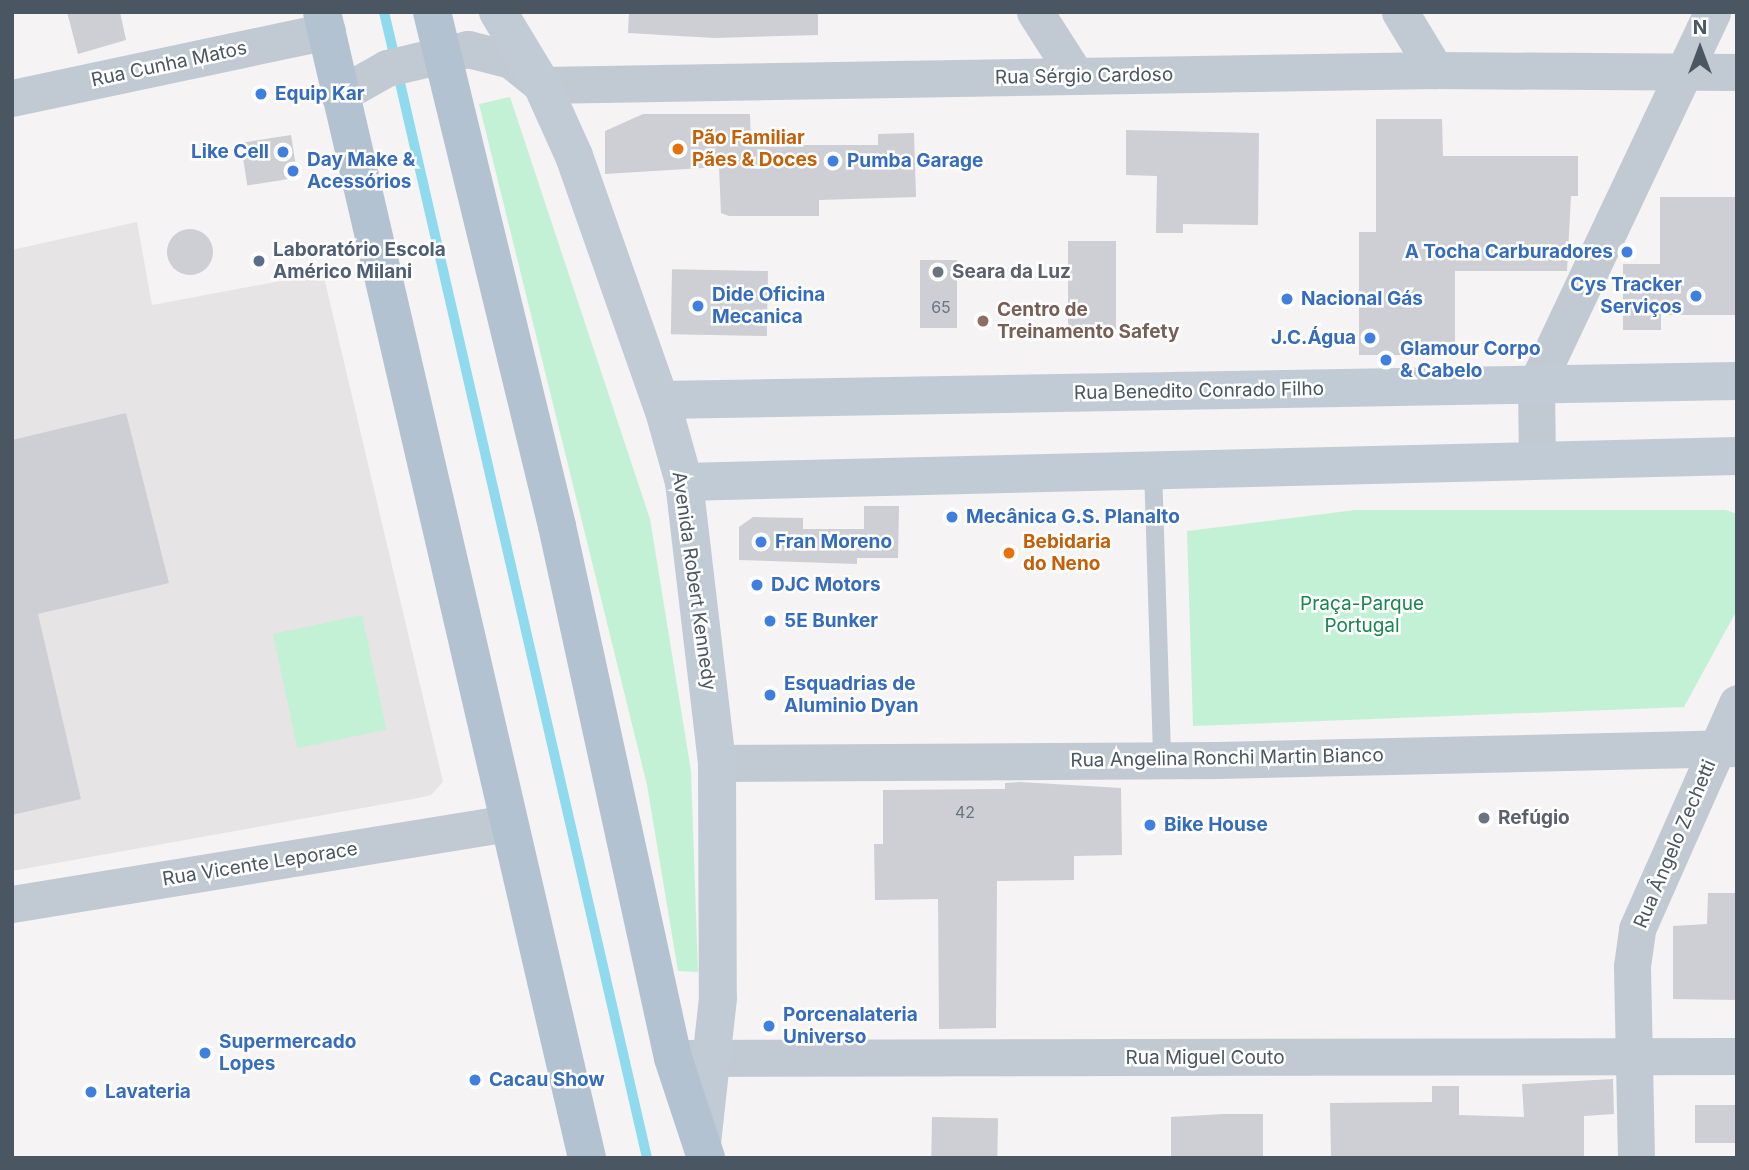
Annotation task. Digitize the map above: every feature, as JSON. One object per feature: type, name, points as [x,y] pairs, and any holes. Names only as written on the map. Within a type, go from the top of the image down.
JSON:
[{"type":"main road","name":"Avenida Robert Kennedy","points":[[432,12],[431,55],[557,526],[673,1058],[704,1150]]},
{"type":"main road","points":[[324,21],[349,89],[508,823],[587,1158]]},
{"type":"street","name":"Avenida Robert Kennedy","points":[[498,12],[542,85],[604,234],[661,400],[684,482],[717,763],[720,922],[704,1150]]},
{"type":"street","points":[[1035,12],[1076,76]]},
{"type":"street","points":[[1400,12],[1435,70]]},
{"type":"street","points":[[1537,460],[1536,385],[1712,12]]},
{"type":"street","name":"Rua Cunha Matos","points":[[12,98],[324,21]]},
{"type":"street","points":[[349,89],[431,55],[468,48],[491,52],[511,60],[542,85]]},
{"type":"street","name":"Rua Sérgio Cardoso","points":[[542,85],[1435,70],[1683,74],[1737,72]]},
{"type":"street","name":"Rua Benedito Conrado Filho","points":[[661,400],[1737,381]]},
{"type":"street","points":[[684,482],[1153,468],[1737,456]]},
{"type":"street","name":"Rua Ângelo Zechetti","points":[[1636,1158],[1632,966],[1637,929],[1726,748],[1737,703]]},
{"type":"street","name":"Rua Angelina Ronchi Martin Bianco","points":[[717,763],[1162,760],[1726,748]]},
{"type":"street","name":"Rua Vicente Leporace","points":[[12,904],[508,823]]},
{"type":"street","name":"Rua Miguel Couto","points":[[673,1058],[1737,1056]]},
{"type":"lane","points":[[1153,468],[1162,760]]},
{"type":"shaded area","points":[[137,222],[152,305],[323,273],[443,782],[431,795],[418,798],[12,871],[12,250]]},
{"type":"green space","points":[[510,97],[650,519],[691,771],[698,972],[678,971],[647,785],[479,104]]},
{"type":"green space","name":"Praça-Parque Portugal","points":[[1355,510],[1726,510],[1737,514],[1737,610],[1684,707],[1193,726],[1187,531]]},
{"type":"green space","points":[[362,615],[386,729],[297,748],[273,634]]},
{"type":"building","points":[[67,12],[120,12],[126,40],[78,54]]},
{"type":"building","points":[[629,12],[818,12],[818,35],[714,38],[628,33]]},
{"type":"building","points":[[643,114],[750,114],[751,145],[878,145],[878,134],[914,133],[916,197],[819,200],[819,216],[729,216],[721,213],[719,167],[605,174],[605,131]]},
{"type":"building","points":[[1376,119],[1442,119],[1443,156],[1578,156],[1578,196],[1571,196],[1567,271],[1455,271],[1455,342],[1411,342],[1411,355],[1359,355],[1359,232],[1376,232]]},
{"type":"building","points":[[1126,130],[1259,133],[1258,225],[1183,224],[1183,233],[1156,233],[1157,176],[1126,175]]},
{"type":"building","points":[[291,135],[298,177],[247,185],[241,143]]},
{"type":"building","points":[[1660,197],[1737,197],[1737,315],[1661,315],[1661,330],[1623,330],[1623,264],[1660,264]]},
{"type":"building","points":[[190,229],[207,235],[213,252],[207,269],[190,275],[173,269],[167,252],[173,235]]},
{"type":"building","points":[[1068,241],[1116,241],[1116,329],[1068,329]]},
{"type":"building","name":"Seara da Luz","points":[[920,260],[957,260],[957,328],[920,328]]},
{"type":"building","points":[[672,269],[768,271],[767,336],[671,334]]},
{"type":"building","points":[[126,413],[169,583],[38,614],[81,799],[12,815],[12,440]]},
{"type":"building","points":[[864,506],[899,506],[898,558],[857,558],[857,564],[739,560],[739,527],[753,517],[803,518],[803,529],[864,529]]},
{"type":"building","points":[[1005,783],[1121,788],[1122,855],[1074,856],[1074,880],[997,881],[996,1028],[939,1029],[938,899],[875,900],[874,844],[883,844],[883,790],[1005,789]]},
{"type":"building","points":[[1708,893],[1735,893],[1737,1000],[1673,999],[1673,926],[1707,924]]},
{"type":"building","points":[[1613,1079],[1614,1114],[1584,1116],[1584,1158],[1331,1158],[1330,1103],[1432,1102],[1432,1086],[1459,1086],[1459,1115],[1524,1117],[1522,1084]]},
{"type":"building","points":[[1695,1105],[1737,1105],[1737,1143],[1695,1143]]},
{"type":"building","points":[[1263,1114],[1263,1158],[1171,1158],[1171,1117]]},
{"type":"building","points":[[932,1117],[998,1118],[997,1158],[931,1158]]},
{"type":"waterway","points":[[384,12],[395,59]]},
{"type":"waterway","points":[[398,74],[647,1158]]},
{"type":"place","name":"Equip Kar","points":[[261,94]]},
{"type":"place","name":"Pão Familiar Pães & Doces","points":[[678,149]]},
{"type":"place","name":"Like Cell","points":[[283,152]]},
{"type":"place","name":"Pumba Garage","points":[[833,161]]},
{"type":"place","name":"Day Make & Acessórios","points":[[293,171]]},
{"type":"place","name":"A Tocha Carburadores","points":[[1627,252]]},
{"type":"place","name":"Laboratório Escola Américo Milani","points":[[259,261]]},
{"type":"place","name":"Seara da Luz","points":[[938,272]]},
{"type":"place","name":"Cys Tracker Serviços","points":[[1696,296]]},
{"type":"place","name":"Nacional Gás","points":[[1287,299]]},
{"type":"place","name":"Dide Oficina Mecanica","points":[[698,306]]},
{"type":"place","name":"Centro de Treinamento Safety","points":[[983,321]]},
{"type":"place","name":"J.C.Água","points":[[1370,338]]},
{"type":"place","name":"Glamour Corpo & Cabelo","points":[[1386,360]]},
{"type":"place","name":"Mecânica G.S. Planalto","points":[[952,517]]},
{"type":"place","name":"Fran Moreno","points":[[761,542]]},
{"type":"place","name":"Bebidaria do Neno","points":[[1009,553]]},
{"type":"place","name":"DJC Motors","points":[[757,585]]},
{"type":"place","name":"5E Bunker","points":[[770,621]]},
{"type":"place","name":"Esquadrias de Aluminio Dyan","points":[[770,695]]},
{"type":"place","name":"Refúgio","points":[[1484,818]]},
{"type":"place","name":"Bike House","points":[[1150,825]]},
{"type":"place","name":"Porcenalateria Universo","points":[[769,1026]]},
{"type":"place","name":"Supermercado Lopes","points":[[205,1053]]},
{"type":"place","name":"Cacau Show","points":[[475,1080]]},
{"type":"place","name":"Lavateria","points":[[91,1092]]}]
